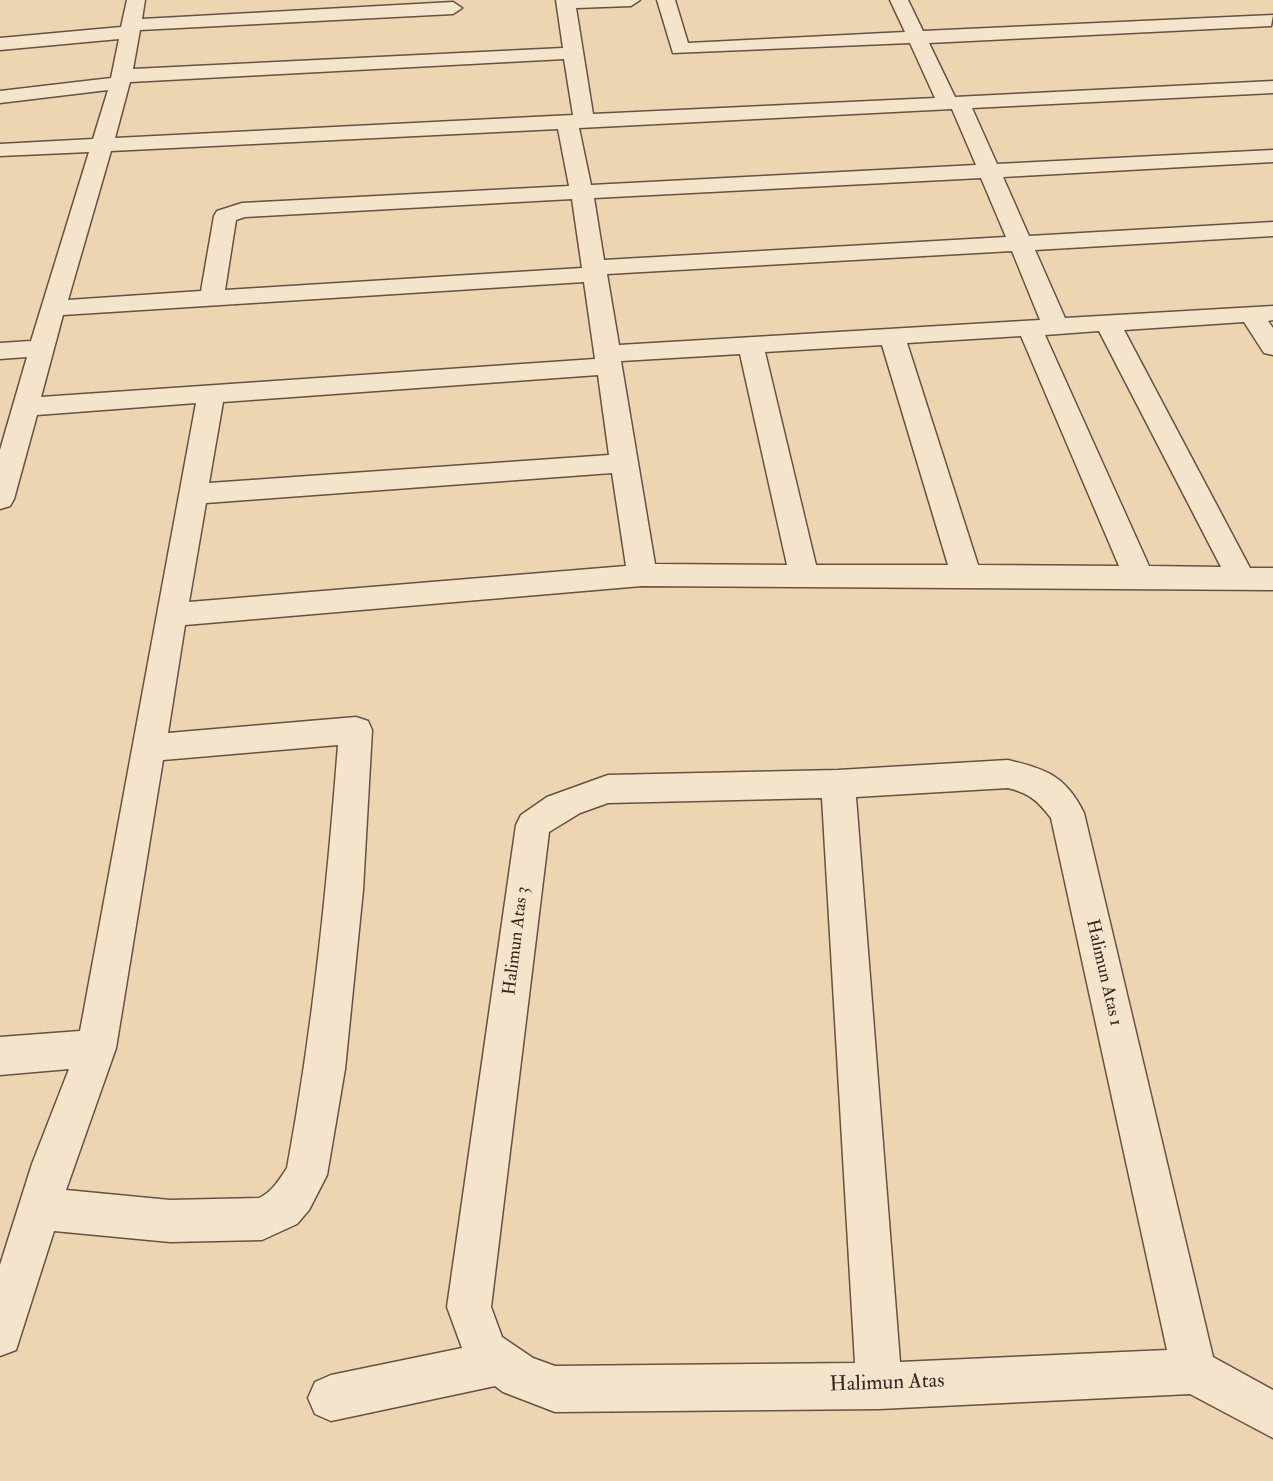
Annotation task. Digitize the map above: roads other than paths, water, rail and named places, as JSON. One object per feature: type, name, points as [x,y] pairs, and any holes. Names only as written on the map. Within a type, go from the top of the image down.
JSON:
[{"type":"street","points":[[0,499],[41,348],[120,80],[136,0]]},
{"type":"street","points":[[631,0],[565,2],[572,53],[575,123],[582,193],[642,575]]},
{"type":"street","points":[[666,0],[680,49],[1272,21]]},
{"type":"street","points":[[899,0],[916,38],[991,172],[1023,246],[1043,327],[1139,577]]},
{"type":"street","points":[[1254,0],[1272,21]]},
{"type":"street","points":[[0,44],[130,28],[453,4],[457,59]]},
{"type":"street","points":[[0,97],[120,80],[572,53]]},
{"type":"street","points":[[0,150],[1273,87]]},
{"type":"street","points":[[212,298],[225,216],[231,212],[1273,156]]},
{"type":"street","points":[[53,308],[594,271],[1273,230]]},
{"type":"street","points":[[26,407],[609,360],[751,345],[1262,314],[1273,347]]},
{"type":"street","points":[[1108,324],[1241,578]]},
{"type":"street","points":[[891,337],[966,576]]},
{"type":"street","points":[[751,345],[804,575]]},
{"type":"street","points":[[0,351],[41,348]]},
{"type":"street","points":[[0,1334],[39,1208],[96,1048],[211,392]]},
{"type":"street","points":[[193,494],[624,463]]},
{"type":"street","points":[[172,615],[642,575],[1273,579]]},
{"type":"street","points":[[39,1208],[170,1221],[262,1219],[282,1209],[306,1175],[326,1057],[345,890],[356,730],[148,748]]},
{"type":"street","name":"Halimun Atas 1","points":[[838,784],[1008,774],[1036,781],[1050,791],[1067,813],[1194,1371]]},
{"type":"street","points":[[838,784],[879,1386]]},
{"type":"street","name":"Halimun Atas 3","points":[[497,1361],[486,1352],[469,1307],[533,825],[551,810],[575,798],[608,789],[838,784]]},
{"type":"street","points":[[0,1056],[96,1048]]},
{"type":"street","points":[[331,1398],[491,1365],[497,1361]]},
{"type":"street","name":"Halimun Atas","points":[[497,1361],[519,1376],[555,1389],[879,1386],[1194,1371]]},
{"type":"street","points":[[1194,1371],[1273,1415]]}]
